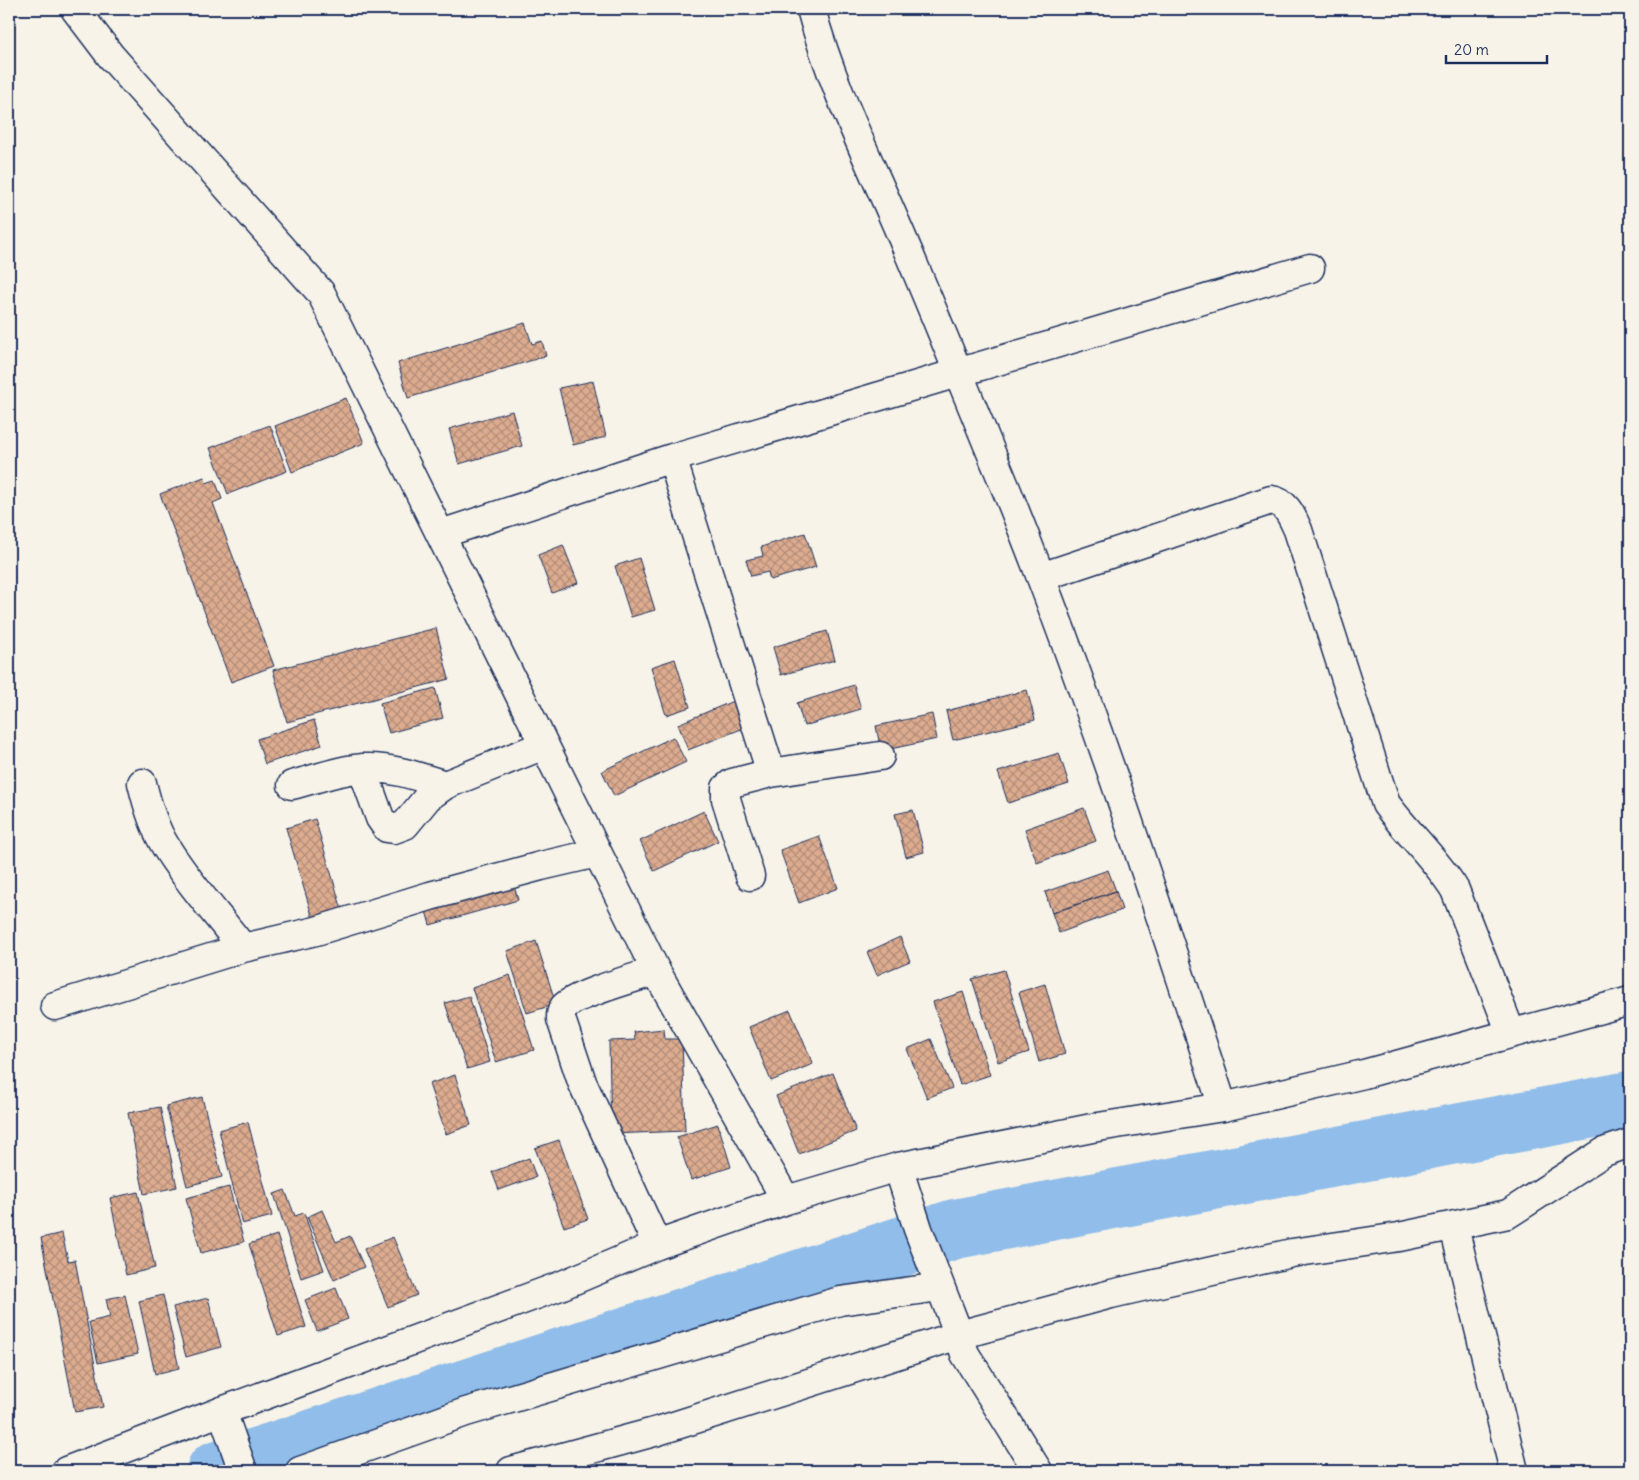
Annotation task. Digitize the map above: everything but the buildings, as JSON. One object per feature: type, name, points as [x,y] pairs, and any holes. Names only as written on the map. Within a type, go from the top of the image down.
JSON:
[{"type":"street","points":[[75,9],[110,55],[321,293],[452,531],[544,745],[656,971],[786,1200]]},
{"type":"street","points":[[811,9],[827,59],[846,108],[912,258],[1041,576],[1133,832],[1223,1107]]},
{"type":"street","points":[[452,531],[672,458],[1310,268]]},
{"type":"street","points":[[672,458],[771,773]]},
{"type":"street","points":[[1041,576],[1271,500],[1285,505],[1298,530],[1386,804],[1448,878],[1455,890],[1512,1033]]},
{"type":"street","points":[[362,768],[380,818],[387,828],[394,829],[405,825],[428,797],[445,785],[544,745]]},
{"type":"street","points":[[750,876],[726,799],[726,788],[732,783],[771,773],[880,756]]},
{"type":"street","points":[[292,785],[362,768],[406,773],[445,785]]},
{"type":"street","points":[[142,783],[148,807],[165,846],[194,888],[243,948]]},
{"type":"street","points":[[55,1006],[243,948],[316,932],[430,896],[597,852]]},
{"type":"street","points":[[656,971],[606,987],[569,1002],[561,1011],[561,1019],[582,1082],[657,1245]]},
{"type":"street","points":[[66,1471],[224,1418],[560,1286],[657,1245],[786,1200],[898,1167],[1092,1128],[1223,1107],[1364,1074],[1630,1001]]},
{"type":"street","points":[[511,1471],[658,1431],[912,1350],[952,1335],[1111,1294],[1292,1253],[1399,1237],[1454,1227],[1508,1214],[1604,1152],[1630,1143]]},
{"type":"street","points":[[898,1167],[940,1288],[952,1335],[1038,1471]]},
{"type":"street","points":[[1454,1227],[1514,1471]]},
{"type":"street","points":[[300,1471],[466,1412],[840,1301],[940,1288]]},
{"type":"street","points":[[224,1418],[243,1469]]},
{"type":"waterway","points":[[216,1471],[955,1229],[1630,1101]]}]
